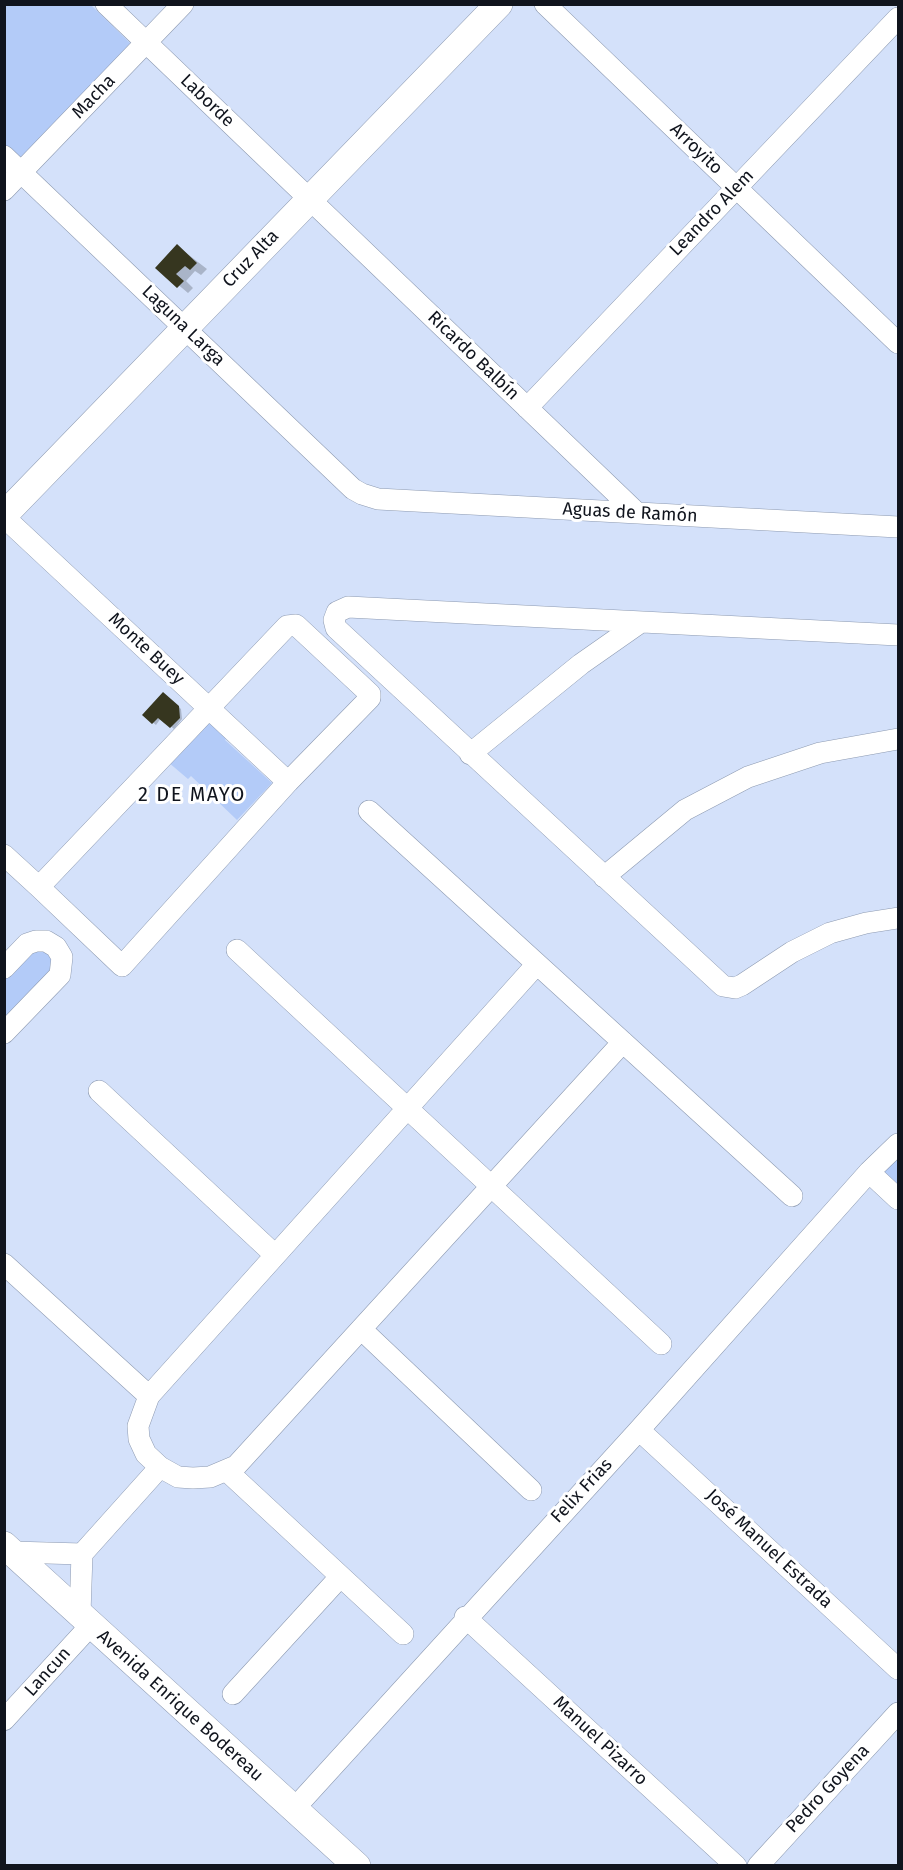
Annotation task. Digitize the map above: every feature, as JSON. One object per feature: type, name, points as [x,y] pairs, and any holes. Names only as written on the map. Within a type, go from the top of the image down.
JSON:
[{"type":"main road","name":"Cruz Alta","points":[[4,516],[184,327],[499,4]]},
{"type":"main road","name":"Avenida Enrique Bodereau","points":[[8,1548],[357,1866]]},
{"type":"street","name":"Laborde","points":[[106,4],[309,198]]},
{"type":"street","name":"Macha","points":[[4,190],[183,4]]},
{"type":"street","name":"Arroyito","points":[[545,4],[898,343]]},
{"type":"street","name":"Leandro Alem","points":[[527,408],[898,18]]},
{"type":"street","name":"Laguna Larga","points":[[4,156],[353,489],[362,494]]},
{"type":"street","name":"Ricardo Balbín","points":[[309,198],[637,513]]},
{"type":"street","name":"Aguas de Ramón","points":[[362,494],[378,500],[898,527]]},
{"type":"street","name":"Monte Buey","points":[[4,516],[288,782]]},
{"type":"street","points":[[898,635],[348,608],[337,612],[334,620],[336,628],[470,754],[728,988],[742,985],[792,952],[830,933],[866,923],[898,918]]},
{"type":"street","points":[[470,754],[581,664],[641,622]]},
{"type":"street","points":[[4,855],[122,966],[288,782],[370,698],[370,694],[296,625],[287,626],[39,887]]},
{"type":"street","points":[[604,877],[685,810],[748,777],[820,753],[898,739]]},
{"type":"street","points":[[369,811],[792,1196]]},
{"type":"street","points":[[4,968],[27,944],[36,941],[46,941],[56,947],[62,957],[60,975],[4,1033]]},
{"type":"street","points":[[237,950],[661,1344]]},
{"type":"street","points":[[537,964],[148,1396],[138,1426],[139,1439],[146,1454],[160,1467],[178,1477],[193,1478],[227,1471],[236,1466],[623,1042]]},
{"type":"street","points":[[99,1091],[275,1255]]},
{"type":"street","name":"Felix Frias","points":[[293,1810],[465,1617],[639,1430],[869,1172],[898,1144]]},
{"type":"street","points":[[869,1172],[898,1198]]},
{"type":"street","points":[[6,1268],[148,1396]]},
{"type":"street","points":[[361,1329],[531,1490]]},
{"type":"street","name":"José Manuel Estrada","points":[[639,1430],[898,1669]]},
{"type":"street","points":[[86,1619],[82,1554],[160,1467]]},
{"type":"street","points":[[227,1471],[403,1634]]},
{"type":"street","points":[[8,1548],[82,1554]]},
{"type":"street","points":[[233,1694],[340,1577]]},
{"type":"street","name":"Manuel Pizarro","points":[[465,1617],[736,1866]]},
{"type":"street","name":"Lancun","points":[[4,1720],[86,1619]]},
{"type":"street","name":"Pedro Goyena","points":[[758,1866],[898,1713]]},
{"type":"shaded area","points":[[4,5],[91,5],[131,44],[18,162],[5,149]]},
{"type":"shaded area","points":[[210,722],[229,735],[225,740],[272,783],[237,820],[191,776],[188,779],[168,762],[200,728]]},
{"type":"shaded area","points":[[36,950],[48,952],[58,966],[5,1028],[5,978]]},
{"type":"shaded area","points":[[898,1157],[898,1188],[879,1171]]},
{"type":"building","points":[[177,244],[197,263],[190,270],[185,266],[176,274],[184,281],[177,288],[155,268]]},
{"type":"building","points":[[163,692],[179,706],[180,718],[170,728],[158,718],[152,724],[142,715]]},
{"type":"district","name":"2 DE MAYO","points":[[192,795]]}]
